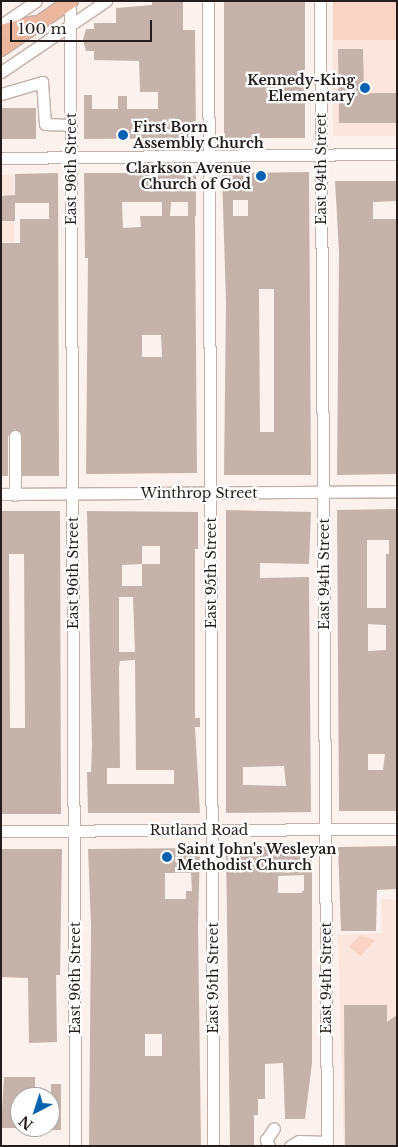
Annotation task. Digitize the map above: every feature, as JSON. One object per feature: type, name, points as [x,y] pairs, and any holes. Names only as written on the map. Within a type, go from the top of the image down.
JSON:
[{"type":"main road","points":[[1,49],[70,2]]},
{"type":"main road","points":[[1,32],[44,20]]},
{"type":"street","points":[[1,25],[36,1]]},
{"type":"street","points":[[1,72],[106,1]]},
{"type":"street","name":"East 95th Street","points":[[208,1],[213,1146]]},
{"type":"street","name":"East 94th Street","points":[[320,1],[327,1144]]},
{"type":"street","name":"East 96th Street","points":[[70,2],[75,1146]]},
{"type":"street","points":[[2,94],[42,82],[45,124],[70,125]]},
{"type":"street","points":[[1,158],[397,154]]},
{"type":"street","points":[[15,436],[15,495]]},
{"type":"street","name":"Winthrop Street","points":[[1,494],[397,492]]},
{"type":"street","name":"Rutland Road","points":[[1,832],[397,829]]},
{"type":"street","points":[[269,1146],[266,1140],[274,1128]]},
{"type":"street","points":[[290,1146],[299,1140],[327,1144]]},
{"type":"shaded area","points":[[333,1],[397,1],[397,40],[333,40]]},
{"type":"shaded area","name":"Kennedy-King Elementary","points":[[333,40],[397,40],[397,136],[333,136]]},
{"type":"shaded area","points":[[1,175],[14,175],[14,242],[1,242]]},
{"type":"shaded area","points":[[381,899],[397,900],[397,1146],[344,1146],[338,935],[382,933]]},
{"type":"shaded area","points":[[360,935],[375,940],[361,956],[349,947]]},
{"type":"building","points":[[152,1],[183,1],[183,30],[195,30],[196,138],[84,139],[84,95],[92,95],[92,109],[118,109],[118,96],[127,96],[127,109],[158,109],[158,92],[140,92],[139,61],[94,60],[94,51],[86,51],[83,40],[86,29],[94,29],[94,23],[116,23],[116,8],[152,5]]},
{"type":"building","points":[[224,1],[305,1],[305,138],[224,138]]},
{"type":"building","points":[[338,49],[363,49],[364,93],[397,93],[397,123],[339,123]]},
{"type":"building","points":[[1,108],[36,108],[36,139],[1,139]]},
{"type":"building","points":[[309,172],[311,475],[224,475],[226,302],[222,173]],"holes":[[[233,200],[248,200],[248,216],[233,216]],[[259,289],[274,289],[274,432],[260,432]]]},
{"type":"building","points":[[58,173],[59,476],[22,476],[22,436],[15,429],[8,436],[8,476],[1,476],[1,243],[20,243],[20,219],[49,219],[49,203],[15,203],[15,221],[1,221],[1,196],[15,195],[15,174]]},
{"type":"building","points":[[84,173],[196,173],[197,473],[86,474],[88,258],[85,258]],"holes":[[[122,202],[162,202],[162,216],[140,216],[141,227],[123,228]],[[171,202],[188,202],[188,216],[170,216]],[[142,335],[161,335],[162,357],[142,357]]]},
{"type":"building","points":[[335,181],[397,181],[397,201],[373,202],[373,219],[397,219],[397,474],[337,475],[339,252]]},
{"type":"building","points":[[397,509],[397,811],[339,811],[337,510]],"holes":[[[367,540],[389,540],[389,554],[386,554],[386,608],[367,608]],[[368,624],[386,625],[386,650],[368,651]],[[368,754],[385,754],[383,770],[368,770]]]},
{"type":"building","points":[[226,510],[311,512],[309,564],[260,563],[260,578],[309,577],[311,812],[226,813]],"holes":[[[284,766],[286,786],[243,785],[243,767]]]},
{"type":"building","points":[[1,511],[60,511],[61,814],[1,814]],"holes":[[[9,554],[24,554],[25,728],[10,728]]]},
{"type":"building","points":[[87,511],[198,512],[198,549],[195,549],[195,718],[200,718],[200,727],[195,727],[200,813],[88,813],[87,772],[91,772]],"holes":[[[142,546],[160,546],[160,564],[142,564]],[[142,564],[142,586],[122,586],[122,565]],[[119,597],[133,597],[135,652],[119,652]],[[135,660],[136,770],[174,770],[174,784],[107,784],[107,768],[120,768],[120,661]]]},
{"type":"building","points":[[397,846],[397,889],[377,890],[376,931],[341,931],[338,847]]},
{"type":"building","points":[[226,847],[312,847],[312,1063],[305,1119],[285,1119],[283,1063],[265,1064],[265,1099],[258,1099],[258,1115],[254,1115],[254,1146],[230,1146]],"holes":[[[304,875],[304,890],[301,893],[278,893],[278,876]]]},
{"type":"building","points":[[200,848],[198,925],[201,1146],[89,1146],[91,926],[88,849]],"holes":[[[165,873],[191,873],[192,891],[186,891],[186,899],[165,899]],[[145,1034],[162,1034],[162,1056],[145,1056]]]},
{"type":"building","points":[[1,849],[62,849],[60,975],[56,975],[57,1042],[29,1043],[28,978],[1,977]]},
{"type":"building","points":[[344,1005],[387,1005],[387,1022],[397,1015],[397,1146],[345,1146]]},
{"type":"building","points":[[4,1077],[35,1077],[35,1087],[10,1087],[10,1128],[1,1128]]},
{"type":"building","points":[[51,1084],[61,1084],[61,1130],[60,1087],[51,1087]]},
{"type":"place","name":"Kennedy-King Elementary","points":[[365,88]]},
{"type":"place","name":"First Born Assembly Church","points":[[123,135]]},
{"type":"place","name":"Clarkson Avenue Church of God","points":[[261,176]]},
{"type":"place","name":"Saint John's Wesleyan Methodist Church","points":[[167,857]]}]
